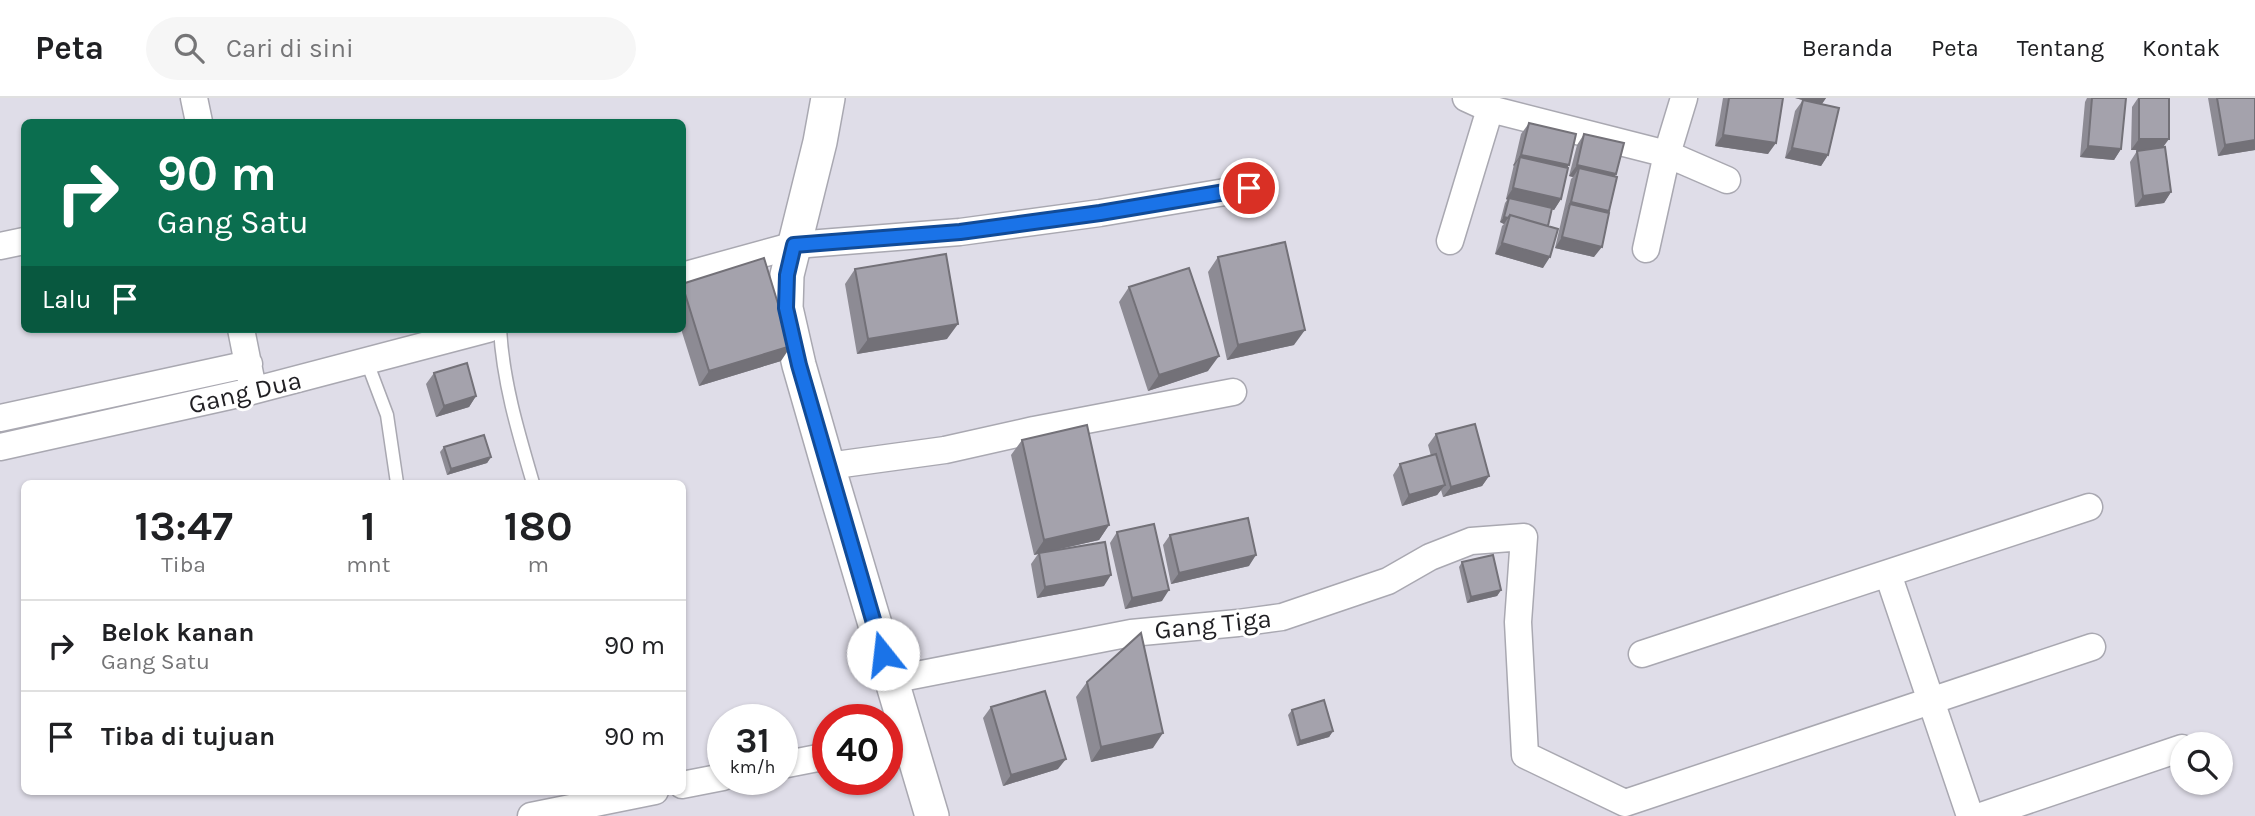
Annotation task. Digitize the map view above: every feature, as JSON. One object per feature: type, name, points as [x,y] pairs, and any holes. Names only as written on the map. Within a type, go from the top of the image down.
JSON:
[{"type":"street","points":[[194,98],[198,119]]},
{"type":"street","points":[[828,98],[820,142],[787,275],[786,308],[799,365],[891,680],[894,704]]},
{"type":"street","points":[[1646,248],[1667,154],[1684,98]]},
{"type":"street","points":[[1450,241],[1478,104],[1667,154],[1727,180]]},
{"type":"street","points":[[686,275],[794,245],[960,232],[1100,213],[1249,188]]},
{"type":"street","points":[[0,246],[21,242]]},
{"type":"street","points":[[242,333],[252,391]]},
{"type":"street","name":"Gang Dua","points":[[0,447],[252,391],[473,333]]},
{"type":"street","points":[[0,418],[249,363]]},
{"type":"street","points":[[828,466],[945,450],[1233,392]]},
{"type":"street","points":[[1642,654],[2089,507]]},
{"type":"street","name":"Gang Tiga","points":[[891,680],[1131,633],[1238,624],[1282,617],[1388,581],[1430,556],[1471,541],[1524,537],[1518,622],[1525,755],[1625,803],[1931,701]]},
{"type":"street","points":[[1888,573],[1970,816]]},
{"type":"street","points":[[1931,701],[2092,647]]},
{"type":"street","points":[[1981,816],[2170,752]]},
{"type":"street","points":[[903,753],[932,816]]},
{"type":"street","points":[[686,784],[707,780]]},
{"type":"street","points":[[531,816],[635,795]]},
{"type":"lane","points":[[500,333],[508,392],[532,480]]},
{"type":"lane","points":[[367,362],[387,415],[397,480]]},
{"type":"building","points":[[1729,98],[1783,98],[1776,143],[1723,135]]},
{"type":"building","points":[[2092,98],[2126,98],[2121,149],[2088,146]]},
{"type":"building","points":[[2139,98],[2169,98],[2169,139],[2139,139]]},
{"type":"building","points":[[2217,98],[2255,98],[2255,140],[2225,145]]},
{"type":"building","points":[[1803,100],[1839,108],[1828,155],[1792,148]]},
{"type":"building","points":[[1529,123],[1576,134],[1569,165],[1521,155]]},
{"type":"building","points":[[1584,134],[1624,143],[1616,174],[1577,165]]},
{"type":"building","points":[[2165,147],[2171,192],[2143,196],[2137,151]]},
{"type":"building","points":[[1520,157],[1568,168],[1561,199],[1513,188]]},
{"type":"building","points":[[1579,168],[1617,177],[1609,211],[1571,202]]},
{"type":"building","points":[[1509,198],[1552,208],[1548,226],[1510,215],[1508,218],[1504,217]]},
{"type":"building","points":[[1570,204],[1609,213],[1602,247],[1562,237]]},
{"type":"building","points":[[1510,215],[1558,229],[1550,257],[1502,243]]},
{"type":"building","points":[[1285,242],[1305,330],[1238,345],[1218,257]]},
{"type":"building","points":[[946,254],[958,324],[868,339],[855,269]]},
{"type":"building","points":[[764,258],[791,346],[709,371],[686,297],[686,283]]},
{"type":"building","points":[[1189,268],[1219,356],[1159,375],[1129,287]]},
{"type":"building","points":[[467,363],[476,396],[444,406],[434,373]]},
{"type":"building","points":[[1475,424],[1489,476],[1451,487],[1436,434]]},
{"type":"building","points":[[1087,425],[1109,525],[1044,540],[1022,440]]},
{"type":"building","points":[[484,435],[491,457],[451,469],[444,447]]},
{"type":"building","points":[[1436,454],[1445,485],[1409,495],[1400,464]]},
{"type":"building","points":[[1248,518],[1256,555],[1179,573],[1170,535]]},
{"type":"building","points":[[1154,524],[1169,590],[1132,598],[1117,532]]},
{"type":"building","points":[[1105,542],[1111,575],[1045,587],[1039,553]]},
{"type":"building","points":[[1493,555],[1501,590],[1471,597],[1462,562]]},
{"type":"building","points":[[1141,633],[1163,733],[1101,747],[1087,682]]},
{"type":"building","points":[[1045,691],[1066,759],[1011,775],[991,707]]},
{"type":"building","points":[[1324,700],[1333,731],[1300,741],[1292,710]]},
{"type":"route","points":[[883,654],[799,365],[786,308],[787,275],[794,245],[960,232],[1100,213],[1249,188]]}]
